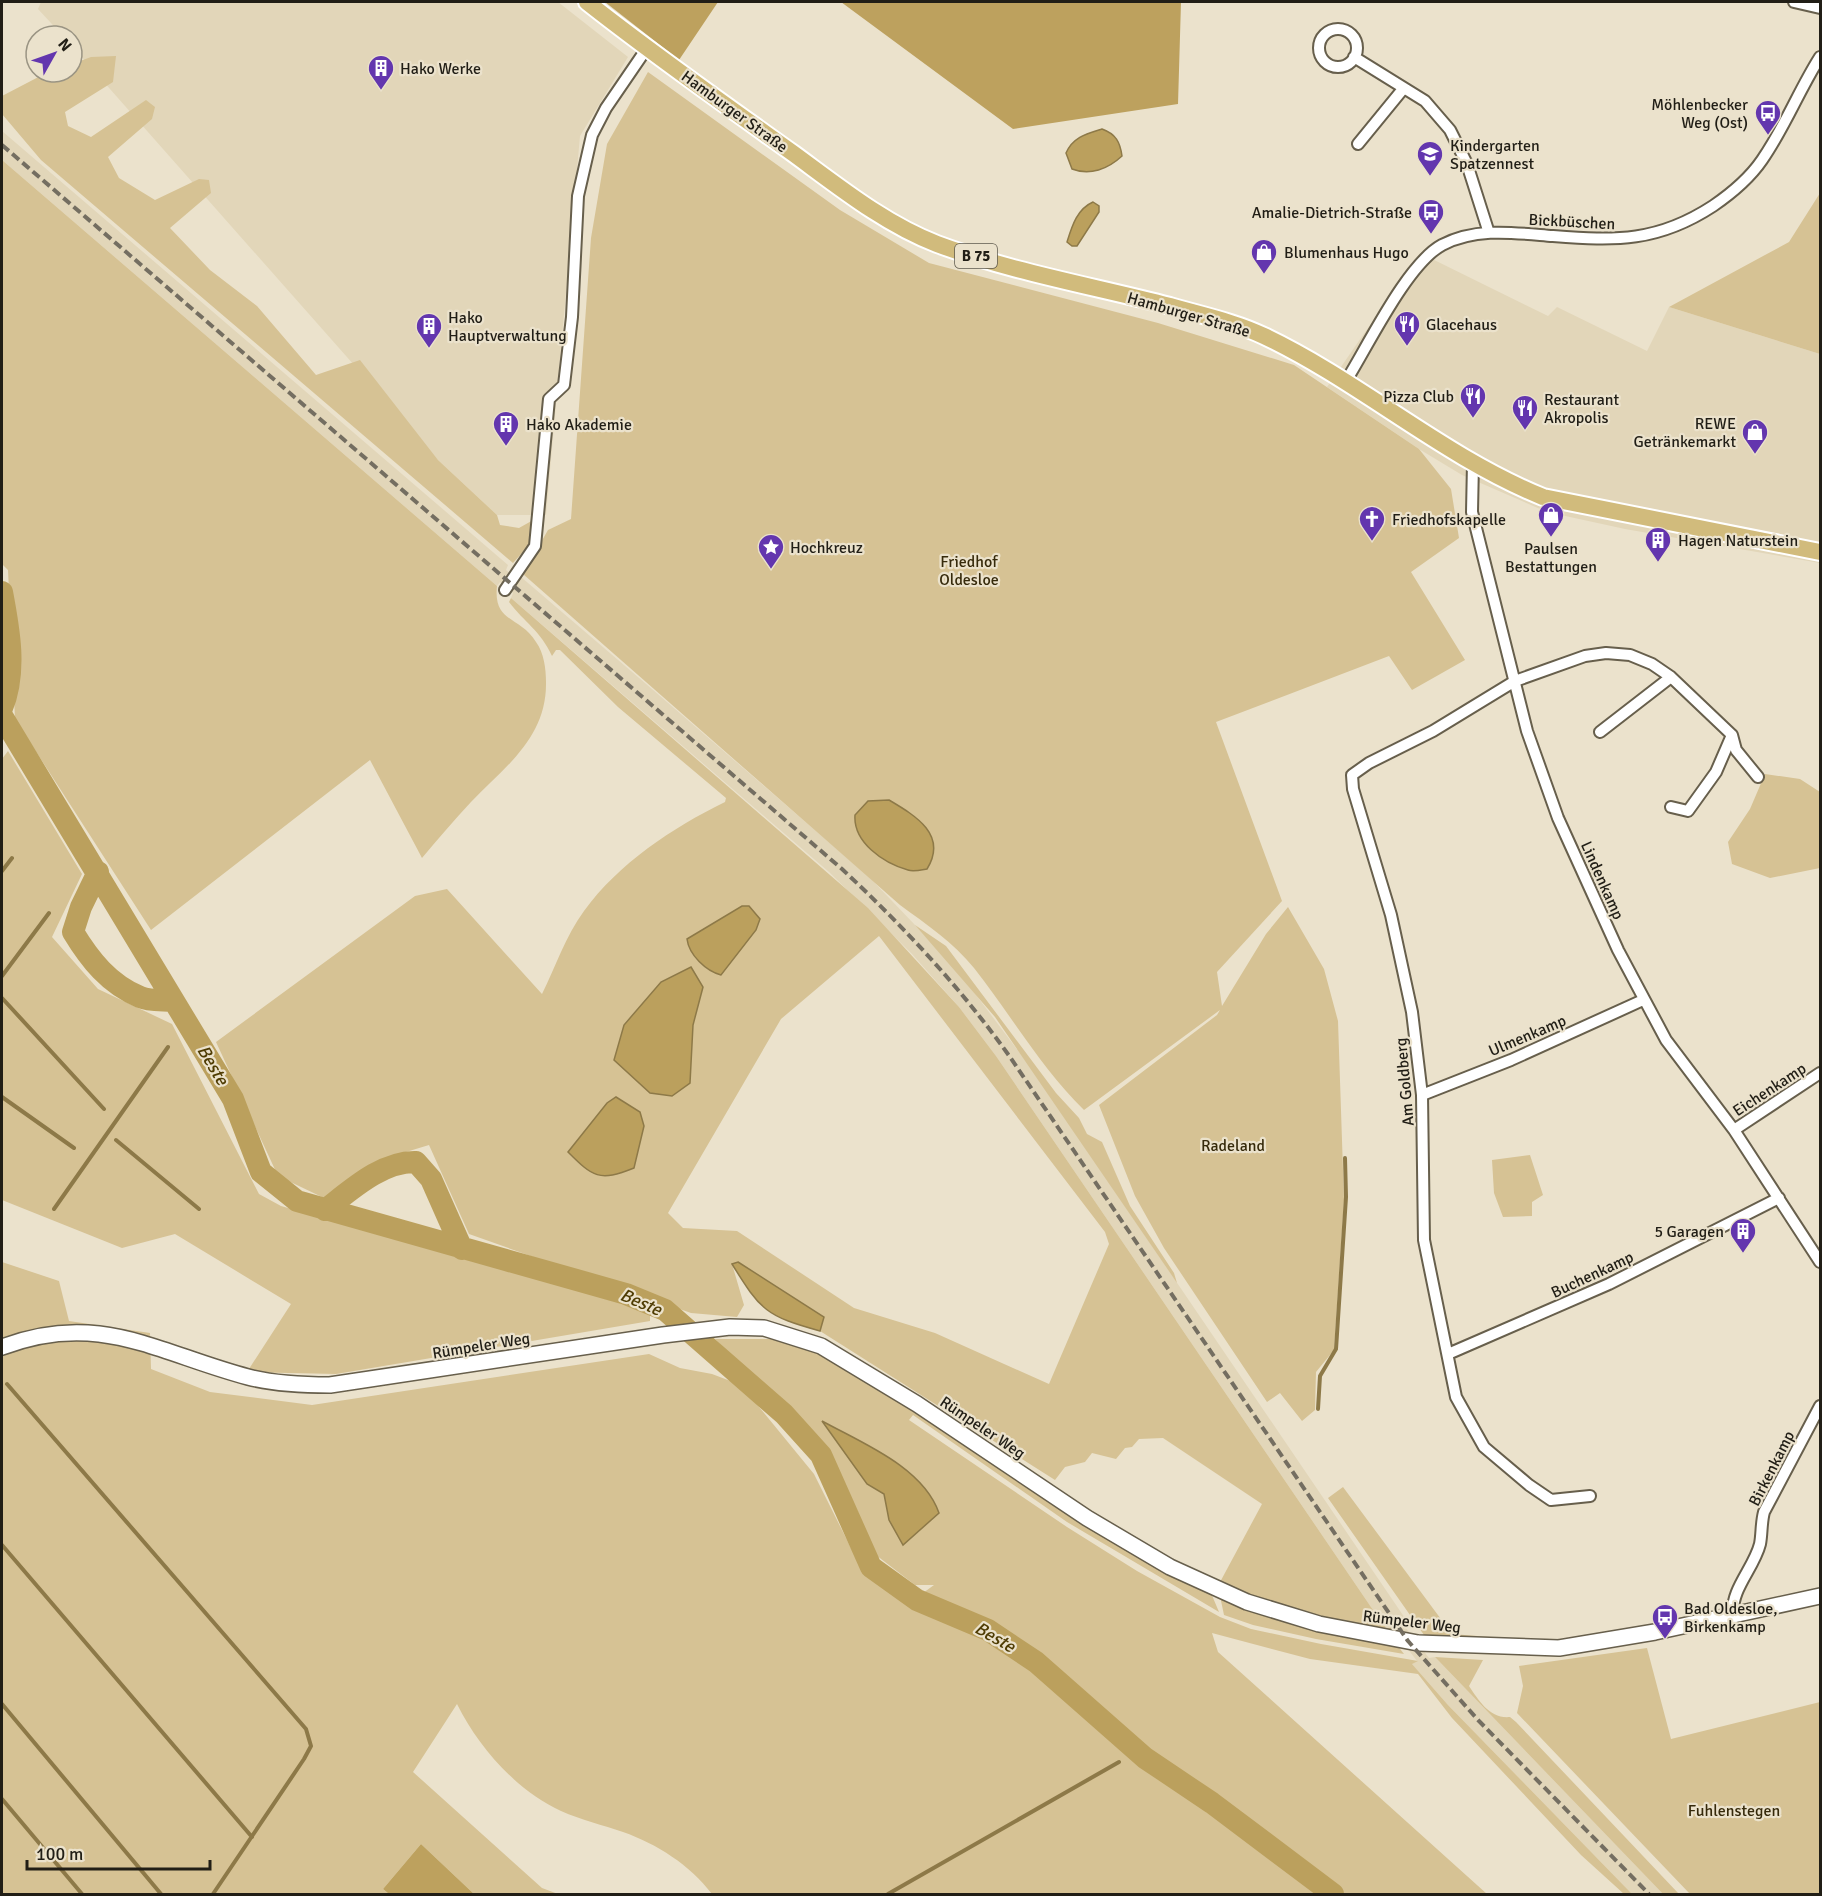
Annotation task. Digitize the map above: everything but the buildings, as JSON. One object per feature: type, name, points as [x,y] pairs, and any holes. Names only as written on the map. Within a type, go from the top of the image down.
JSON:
[{"type":"main road","name":"Hamburger Straße","points":[[587,2],[851,195],[898,225],[936,244],[1000,264],[1225,322],[1263,335],[1346,381],[1473,463],[1505,481],[1543,497],[1821,552]]},
{"type":"street","points":[[1794,2],[1821,8]]},
{"type":"street","points":[[505,590],[535,546],[549,399],[564,386],[572,317],[578,196],[592,135],[606,108],[647,48]]},
{"type":"street","points":[[1354,57],[1425,102],[1450,130],[1467,164],[1488,230]]},
{"type":"street","name":"Bickbüschen","points":[[1346,381],[1415,268],[1441,245],[1488,230],[1606,240],[1650,236],[1688,223],[1745,182],[1762,159],[1821,57]]},
{"type":"street","points":[[1358,144],[1403,89]]},
{"type":"street","name":"Lindenkamp","points":[[1473,463],[1472,512],[1527,731],[1558,818],[1643,1000],[1666,1040],[1734,1130],[1820,1259]]},
{"type":"street","points":[[1515,681],[1585,656],[1606,653],[1630,655],[1652,664],[1671,677],[1732,735],[1736,750],[1758,777]]},
{"type":"street","points":[[1600,732],[1671,677]]},
{"type":"street","name":"Am Goldberg","points":[[1515,681],[1433,730],[1369,763],[1352,775],[1353,789],[1401,959],[1412,1012],[1422,1095],[1424,1240],[1456,1397],[1484,1447],[1505,1467],[1551,1500],[1590,1496]]},
{"type":"street","points":[[1671,807],[1688,811],[1716,772],[1732,735]]},
{"type":"street","name":"Ulmenkamp","points":[[1422,1095],[1511,1060],[1643,1000]]},
{"type":"street","name":"Eichenkamp","points":[[1734,1130],[1821,1073]]},
{"type":"street","name":"Buchenkamp","points":[[1448,1354],[1609,1284],[1779,1198]]},
{"type":"street","name":"Rümpeler Weg","points":[[2,1347],[61,1332],[87,1331],[160,1347],[251,1378],[318,1385],[359,1382],[663,1335],[730,1328],[764,1328],[820,1346],[917,1404],[1130,1545],[1214,1588],[1276,1612],[1360,1633],[1418,1643],[1537,1648],[1580,1645],[1821,1596]]},
{"type":"street","name":"Birkenkamp","points":[[1733,1614],[1734,1602],[1760,1544],[1760,1527],[1764,1512],[1821,1406]]},
{"type":"shaded area","points":[[41,2],[558,2],[628,57],[580,136],[546,515],[497,515],[438,460],[84,60],[84,24],[52,24],[38,9]]},
{"type":"shaded area","points":[[605,2],[718,2],[679,60]]},
{"type":"shaded area","points":[[841,2],[1181,2],[1178,104],[1013,129]]},
{"type":"shaded area","points":[[1102,129],[1111,133],[1116,139],[1122,156],[1098,170],[1085,172],[1072,169],[1066,153],[1072,143]]},
{"type":"shaded area","points":[[2,131],[508,565],[506,570],[519,581],[521,577],[870,878],[915,925],[961,975],[1031,1068],[1411,1627],[1406,1628],[1429,1658],[1435,1657],[1663,1894],[1632,1894],[1448,1705],[1411,1663],[1417,1661],[1392,1628],[1386,1628],[1373,1610],[996,1056],[959,1007],[912,954],[829,872],[511,598],[513,593],[500,582],[497,586],[2,160]]},
{"type":"shaded area","points":[[1093,202],[1099,206],[1099,212],[1077,246],[1072,246],[1067,242],[1073,224],[1083,209]]},
{"type":"shaded area","points":[[1420,253],[1548,316],[1557,307],[1647,351],[1669,307],[1820,354],[1820,563],[1625,529],[1547,512],[1462,475],[1327,387]]},
{"type":"shaded area","points":[[889,800],[918,820],[931,836],[934,846],[933,857],[927,869],[910,871],[898,867],[871,850],[859,834],[855,815],[868,801]]},
{"type":"shaded area","points":[[742,906],[749,906],[760,919],[756,930],[721,975],[715,973],[699,962],[691,951],[687,939]]},
{"type":"shaded area","points":[[691,967],[703,987],[693,1025],[690,1083],[672,1096],[650,1093],[614,1060],[624,1025],[661,982]]},
{"type":"shaded area","points":[[616,1097],[640,1112],[644,1126],[634,1168],[612,1175],[597,1175],[584,1167],[568,1152],[607,1103]]},
{"type":"shaded area","points":[[738,1262],[824,1317],[820,1331],[788,1321],[767,1310],[750,1292],[732,1264]]},
{"type":"shaded area","points":[[822,1421],[890,1458],[905,1469],[920,1482],[939,1513],[903,1545],[889,1520],[884,1494],[867,1484]]},
{"type":"shaded area","points":[[421,1844],[474,1894],[389,1894],[383,1889]]},
{"type":"green space","points":[[116,56],[113,82],[65,112],[68,126],[91,137],[146,100],[155,107],[152,119],[108,157],[119,178],[155,200],[199,179],[209,180],[211,193],[170,228],[210,270],[257,306],[316,375],[360,360],[438,460],[497,515],[500,525],[519,528],[535,519],[530,544],[513,563],[41,160],[2,114],[2,96],[25,84],[84,84],[84,60]]},
{"type":"green space","name":"Friedhof Oldesloe","points":[[648,72],[840,210],[929,263],[1158,323],[1294,365],[1419,449],[1451,489],[1459,538],[1411,572],[1465,660],[1412,690],[1389,656],[1216,722],[1282,901],[1217,972],[1222,1006],[1266,934],[1288,907],[1324,969],[1338,1021],[1344,1200],[1334,1350],[1316,1372],[1315,1410],[1302,1421],[1280,1393],[1267,1402],[1164,1248],[1135,1196],[1099,1105],[1217,1015],[1220,1010],[1084,1110],[1054,1077],[988,986],[958,950],[900,905],[523,574],[548,530],[571,519],[591,238],[607,144]]},
{"type":"green space","points":[[2,160],[497,586],[499,607],[503,613],[523,627],[539,646],[544,661],[546,682],[540,719],[532,735],[510,763],[422,858],[370,760],[151,930],[15,719],[8,570],[2,564]]},
{"type":"green space","points":[[1820,193],[1820,354],[1669,307],[1789,242]]},
{"type":"green space","points":[[511,598],[868,908],[959,1007],[996,1056],[1373,1610],[1386,1628],[1392,1628],[1394,1632],[1286,1608],[1219,1584],[1262,1504],[1163,1438],[1139,1439],[1132,1447],[1125,1448],[1116,1459],[1092,1453],[1085,1462],[1065,1467],[1055,1480],[820,1331],[824,1317],[738,1262],[732,1264],[744,1305],[737,1317],[691,1313],[469,1234],[429,1145],[383,1159],[324,1198],[278,1176],[216,1042],[415,896],[447,889],[542,994],[578,920],[613,877],[666,835],[725,802],[726,798],[618,707],[560,650],[556,650],[552,656],[537,633],[509,602]],"holes":[[[879,936],[1105,1232],[1109,1244],[1049,1384],[935,1333],[854,1308],[737,1231],[683,1228],[668,1213],[781,1019]],[[691,968],[703,987],[693,1025],[690,1083],[624,1025],[661,982]]]},
{"type":"green space","points":[[8,751],[82,874],[52,937],[98,989],[172,1024],[259,1194],[281,1206],[650,1311],[650,1321],[336,1374],[247,1372],[291,1304],[175,1234],[122,1248],[2,1200],[2,759]]},
{"type":"green space","points":[[1765,774],[1800,779],[1820,792],[1820,868],[1770,878],[1732,864],[1728,842],[1750,809]]},
{"type":"green space","points":[[915,925],[946,946],[1056,1093],[1079,1118],[1087,1134],[1102,1142],[1130,1206],[1174,1273],[1177,1283],[995,1017]]},
{"type":"green space","points":[[1530,1155],[1543,1195],[1532,1202],[1532,1216],[1503,1217],[1494,1193],[1492,1160]]},
{"type":"green space","points":[[2,1262],[59,1281],[69,1321],[150,1333],[151,1369],[210,1392],[312,1405],[649,1354],[680,1368],[712,1374],[741,1385],[814,1474],[859,1564],[908,1604],[934,1585],[915,1585],[872,1552],[858,1512],[827,1449],[715,1339],[774,1339],[815,1349],[1211,1593],[1219,1612],[1067,1522],[913,1415],[909,1420],[1067,1527],[1137,1571],[1220,1617],[1251,1629],[1418,1661],[1412,1664],[1448,1705],[1632,1894],[1624,1894],[1581,1855],[1452,1718],[1418,1674],[1310,1659],[1212,1633],[1218,1652],[1487,1894],[712,1894],[694,1874],[660,1849],[623,1832],[561,1811],[529,1792],[514,1780],[488,1752],[457,1704],[413,1772],[542,1888],[558,1894],[474,1894],[421,1844],[383,1889],[389,1894],[2,1894]]},
{"type":"green space","points":[[1343,1487],[1452,1634],[1490,1637],[1489,1641],[1424,1635],[1328,1498]]},
{"type":"green space","points":[[1220,1596],[1397,1645],[1404,1654],[1316,1639],[1253,1625],[1224,1615]]},
{"type":"green space","name":"Fuhlenstegen","points":[[1647,1648],[1671,1739],[1820,1702],[1820,1894],[1690,1894],[1517,1713],[1523,1686],[1519,1666]]},
{"type":"green space","points":[[1435,1657],[1483,1660],[1469,1686],[1481,1703],[1491,1712],[1510,1717],[1516,1722],[1679,1894],[1663,1894]]},
{"type":"waterway","points":[[2,592],[10,650],[9,680],[2,708]]},
{"type":"waterway","name":"Beste","points":[[2,716],[233,1099],[261,1172],[297,1201],[626,1294],[665,1310],[784,1414],[821,1455],[871,1567],[917,1600],[988,1630],[1036,1662],[1145,1758],[1212,1803],[1333,1894]]},
{"type":"waterway","points":[[2,871],[12,858]]},
{"type":"waterway","points":[[98,872],[81,907],[73,932],[101,970],[129,992],[152,1000],[173,1001]]},
{"type":"waterway","points":[[2,976],[49,913]]},
{"type":"waterway","points":[[2,998],[104,1109]]},
{"type":"waterway","points":[[54,1209],[168,1047]]},
{"type":"waterway","points":[[2,1097],[74,1148]]},
{"type":"waterway","points":[[116,1140],[199,1209]]},
{"type":"waterway","points":[[1318,1409],[1320,1376],[1336,1349],[1346,1197],[1345,1158]]},
{"type":"waterway","points":[[325,1210],[379,1171],[403,1163],[416,1162],[431,1179],[462,1249]]},
{"type":"waterway","points":[[7,1384],[306,1729],[311,1746],[304,1759],[213,1894]]},
{"type":"waterway","points":[[2,1545],[252,1837]]},
{"type":"waterway","points":[[2,1704],[161,1894]]},
{"type":"waterway","points":[[888,1894],[1119,1762]]},
{"type":"waterway","points":[[2,1799],[82,1894]]},
{"type":"railway","points":[[2,145],[842,869],[888,913],[952,982],[1010,1057],[1408,1641],[1478,1720],[1649,1894]]},
{"type":"place","name":"Hako Werke","points":[[381,91]]},
{"type":"place","name":"Möhlenbecker Weg (Ost)","points":[[1768,136]]},
{"type":"place","name":"Kindergarten Spatzennest","points":[[1430,177]]},
{"type":"place","name":"Amalie-Dietrich-Straße","points":[[1431,235]]},
{"type":"place","name":"Blumenhaus Hugo","points":[[1264,275]]},
{"type":"place","name":"Glacehaus","points":[[1407,347]]},
{"type":"place","name":"Hako Hauptverwaltung","points":[[429,349]]},
{"type":"place","name":"Pizza Club","points":[[1473,419]]},
{"type":"place","name":"Restaurant Akropolis","points":[[1525,431]]},
{"type":"place","name":"Hako Akademie","points":[[506,447]]},
{"type":"place","name":"REWE Getränkemarkt","points":[[1755,455]]},
{"type":"place","name":"Paulsen Bestattungen","points":[[1551,538]]},
{"type":"place","name":"Friedhofskapelle","points":[[1372,542]]},
{"type":"place","name":"Hagen Naturstein","points":[[1658,563]]},
{"type":"place","name":"Hochkreuz","points":[[771,570]]},
{"type":"place","name":"5 Garagen","points":[[1743,1254]]},
{"type":"place","name":"Bad Oldesloe, Birkenkamp","points":[[1665,1640]]},
{"type":"park label","name":"Radeland","points":[[1233,1145]]}]
